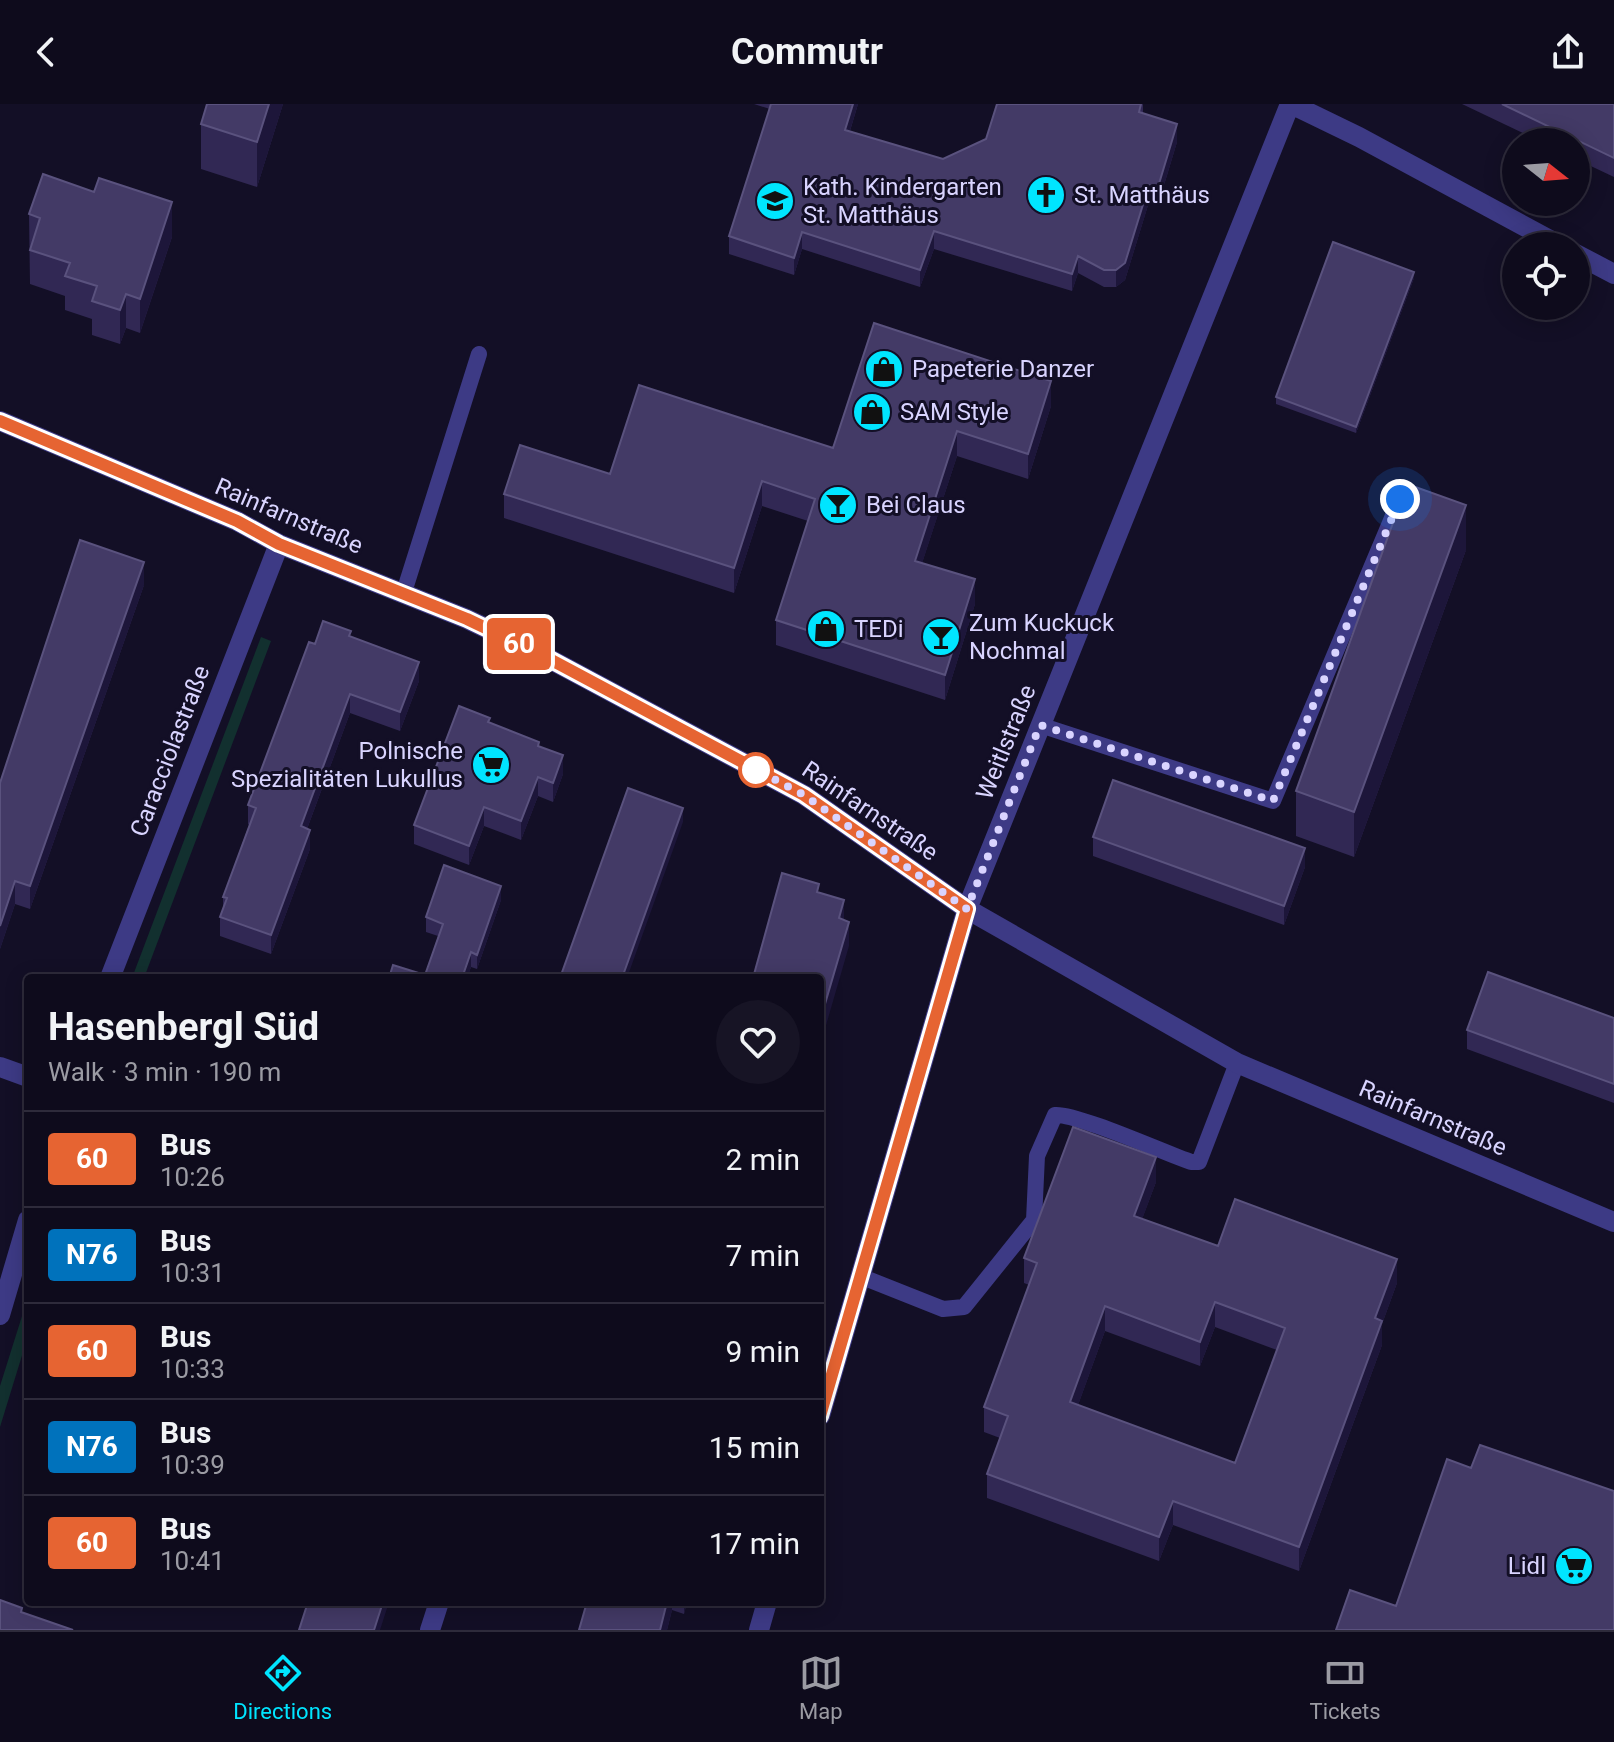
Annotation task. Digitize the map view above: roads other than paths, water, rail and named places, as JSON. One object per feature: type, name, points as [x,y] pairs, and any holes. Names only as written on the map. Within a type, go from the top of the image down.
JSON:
[{"type":"street","points":[[1290,104],[1359,137],[1535,232]]},
{"type":"street","name":"Weitlstraße","points":[[824,1402],[967,909],[1290,104]]},
{"type":"street","points":[[1590,261],[1614,274]]},
{"type":"street","name":"Rainfarnstraße","points":[[0,421],[237,521],[279,544],[404,592],[542,655],[804,795],[967,909],[1237,1063],[1614,1222]]},
{"type":"street","name":"Caracciolastraße","points":[[112,974],[279,544]]},
{"type":"street","points":[[0,1067],[24,1076]]},
{"type":"street","points":[[0,1315],[24,1234]]},
{"type":"street","points":[[430,1630],[438,1606]]},
{"type":"street","points":[[759,1630],[766,1606]]},
{"type":"lane","points":[[404,592],[479,354]]},
{"type":"lane","points":[[1040,725],[1273,801],[1400,499]]},
{"type":"lane","points":[[860,1276],[943,1309],[964,1307],[1034,1220],[1037,1156],[1055,1115],[1061,1114],[1191,1162],[1199,1162],[1237,1063]]},
{"type":"place","name":"St. Matthäus","points":[[1046,195]]},
{"type":"place","name":"Kath. Kindergarten St. Matthäus","points":[[775,201]]},
{"type":"place","name":"Papeterie Danzer","points":[[884,369]]},
{"type":"place","name":"SAM Style","points":[[872,412]]},
{"type":"place","name":"Bei Claus","points":[[838,505]]},
{"type":"place","name":"TEDi","points":[[826,629]]},
{"type":"place","name":"Zum Kuckuck Nochmal","points":[[941,637]]},
{"type":"place","name":"Polnische Spezialitäten Lukullus","points":[[491,765]]},
{"type":"place","name":"Lidl","points":[[1574,1566]]}]
